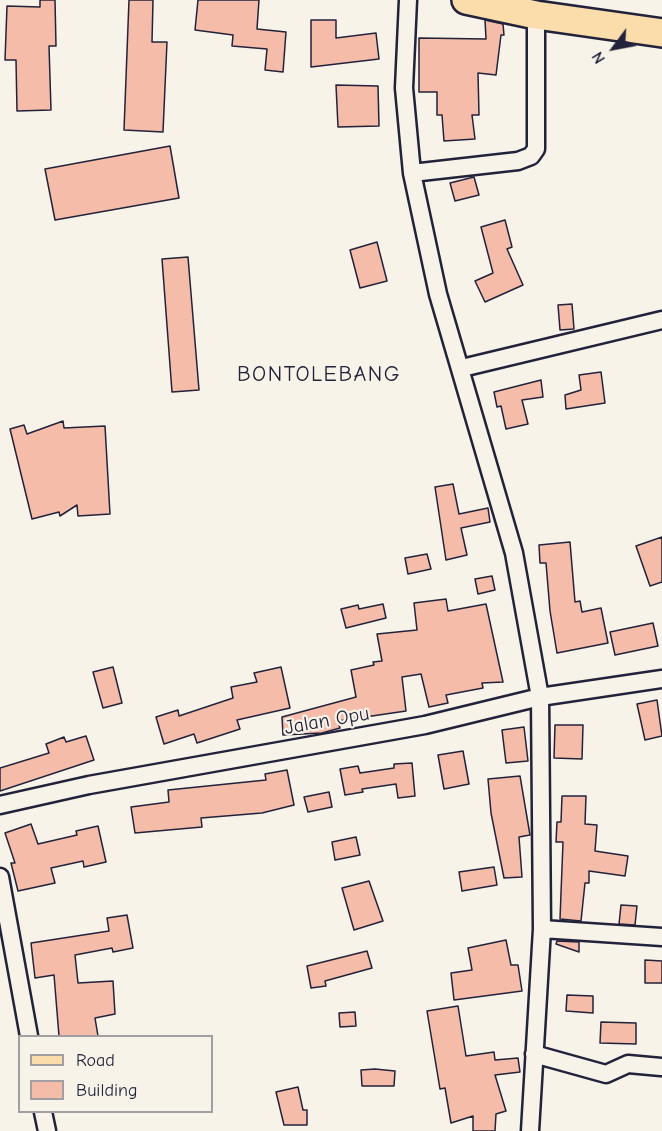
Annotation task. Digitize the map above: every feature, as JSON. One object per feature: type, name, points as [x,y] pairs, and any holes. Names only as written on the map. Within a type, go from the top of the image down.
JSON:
[{"type":"main road","points":[[466,0],[536,15],[662,33]]},
{"type":"street","points":[[408,0],[405,88],[412,173],[438,294],[462,368],[514,553],[540,697],[542,929],[530,1131]]},
{"type":"street","points":[[412,173],[518,161],[531,156],[536,149],[536,15]]},
{"type":"street","points":[[462,368],[662,320]]},
{"type":"street","name":"Jalan Opu","points":[[0,805],[89,785],[424,725],[540,697],[662,679]]},
{"type":"street","points":[[0,877],[29,1035]]},
{"type":"street","points":[[542,929],[662,937]]},
{"type":"street","points":[[534,1054],[606,1074],[628,1064],[661,1067]]},
{"type":"street","points":[[43,1113],[47,1131]]},
{"type":"building","points":[[40,0],[55,0],[56,46],[49,46],[51,110],[17,111],[16,60],[5,60],[7,6],[40,7]]},
{"type":"building","points":[[129,0],[153,0],[152,42],[167,42],[163,132],[124,130]]},
{"type":"building","points":[[198,0],[259,0],[257,29],[286,32],[283,72],[265,70],[267,49],[232,46],[233,35],[195,30]]},
{"type":"building","points":[[311,20],[336,20],[336,38],[376,33],[379,59],[311,67]]},
{"type":"building","points":[[485,20],[503,24],[504,35],[501,35],[496,75],[478,73],[479,115],[472,115],[475,139],[444,141],[442,115],[437,115],[437,92],[419,92],[419,38],[486,39]]},
{"type":"building","points":[[336,85],[378,86],[379,126],[338,127]]},
{"type":"building","points":[[170,146],[179,198],[55,220],[45,169]]},
{"type":"building","points":[[474,177],[479,195],[455,201],[450,183]]},
{"type":"building","points":[[505,220],[512,247],[507,249],[523,285],[485,302],[475,281],[493,273],[481,227]]},
{"type":"building","points":[[377,242],[387,281],[360,288],[350,250]]},
{"type":"building","points":[[188,257],[199,390],[172,392],[162,259]]},
{"type":"building","points":[[572,304],[574,329],[560,330],[558,305]]},
{"type":"building","points":[[601,372],[605,403],[566,409],[565,395],[581,390],[579,375]]},
{"type":"building","points":[[541,380],[543,397],[522,400],[528,424],[506,429],[501,406],[497,407],[494,392]]},
{"type":"building","points":[[63,421],[64,428],[105,426],[110,514],[78,516],[77,505],[60,516],[59,512],[32,519],[10,429],[24,425],[27,434]]},
{"type":"building","points":[[453,484],[459,514],[488,508],[490,522],[461,528],[467,555],[446,560],[435,487]]},
{"type":"building","points":[[662,537],[662,582],[650,586],[636,546]]},
{"type":"building","points":[[570,542],[575,602],[580,601],[582,612],[601,608],[608,643],[557,653],[550,611],[546,563],[540,563],[539,545]]},
{"type":"building","points":[[427,554],[431,569],[408,574],[405,558]]},
{"type":"building","points":[[492,576],[495,590],[478,594],[475,579]]},
{"type":"building","points":[[446,599],[448,611],[486,604],[503,682],[482,683],[483,688],[446,695],[448,703],[429,707],[421,674],[402,677],[406,711],[338,721],[340,728],[322,733],[283,735],[282,717],[356,697],[351,670],[382,661],[377,634],[417,630],[414,603]]},
{"type":"building","points":[[383,604],[386,618],[346,628],[341,609],[358,605],[359,609]]},
{"type":"building","points":[[653,623],[658,646],[615,655],[610,632]]},
{"type":"building","points":[[113,667],[122,703],[103,708],[93,672]]},
{"type":"building","points":[[281,667],[290,708],[237,720],[240,729],[197,743],[194,734],[164,744],[156,717],[178,710],[179,716],[233,698],[231,687],[257,682],[254,673]]},
{"type":"building","points":[[657,700],[662,736],[645,740],[637,704]]},
{"type":"building","points":[[555,725],[583,725],[582,759],[554,758]]},
{"type":"building","points":[[524,727],[528,761],[506,763],[502,730]]},
{"type":"building","points":[[86,736],[94,760],[0,791],[0,768],[49,753],[46,744],[64,737],[66,742]]},
{"type":"building","points":[[463,751],[469,784],[444,789],[438,755]]},
{"type":"building","points":[[412,763],[415,796],[398,798],[396,784],[362,789],[363,792],[345,795],[340,769],[358,766],[360,773],[394,768],[394,764]]},
{"type":"building","points":[[287,770],[294,805],[262,813],[201,818],[202,827],[135,833],[131,807],[169,802],[168,790],[266,780],[265,774]]},
{"type":"building","points":[[520,776],[530,835],[519,837],[522,877],[504,878],[491,813],[488,779]]},
{"type":"building","points":[[329,792],[332,807],[308,812],[304,797]]},
{"type":"building","points":[[562,796],[586,796],[585,824],[597,825],[595,851],[628,856],[625,876],[589,871],[589,883],[585,883],[581,921],[560,919],[563,842],[556,842],[557,822],[561,822]]},
{"type":"building","points":[[31,824],[38,844],[77,835],[76,831],[98,826],[106,862],[84,867],[83,861],[51,868],[55,883],[18,891],[11,863],[15,863],[5,833]]},
{"type":"building","points":[[356,837],[360,855],[335,860],[332,842]]},
{"type":"building","points":[[494,867],[497,885],[462,891],[459,872]]},
{"type":"building","points":[[369,881],[383,921],[354,930],[342,888]]},
{"type":"building","points":[[621,905],[637,906],[635,925],[619,924]]},
{"type":"building","points":[[127,915],[133,948],[113,952],[112,948],[75,955],[78,983],[113,981],[115,1014],[95,1018],[98,1035],[59,1035],[54,975],[35,978],[31,943],[109,931],[107,918]]},
{"type":"building","points":[[506,940],[511,965],[518,965],[522,991],[454,1000],[451,973],[472,970],[468,948]]},
{"type":"building","points":[[557,941],[579,942],[579,952],[556,944]]},
{"type":"building","points":[[367,951],[372,968],[325,981],[326,986],[311,988],[307,966]]},
{"type":"building","points":[[645,960],[662,961],[662,983],[645,983]]},
{"type":"building","points":[[567,995],[593,996],[593,1013],[566,1011]]},
{"type":"building","points":[[458,1006],[466,1056],[494,1052],[495,1060],[518,1058],[520,1072],[495,1075],[506,1111],[496,1114],[495,1131],[473,1131],[473,1116],[451,1123],[445,1088],[440,1089],[427,1011]]},
{"type":"building","points":[[355,1012],[356,1026],[340,1027],[339,1013]]},
{"type":"building","points":[[601,1022],[636,1023],[636,1044],[600,1043]]},
{"type":"building","points":[[361,1070],[395,1071],[394,1086],[362,1086]]},
{"type":"building","points":[[298,1087],[303,1110],[307,1110],[307,1125],[284,1125],[276,1092]]},
{"type":"district","name":"BONTOLEBANG","points":[[319,375]]}]
